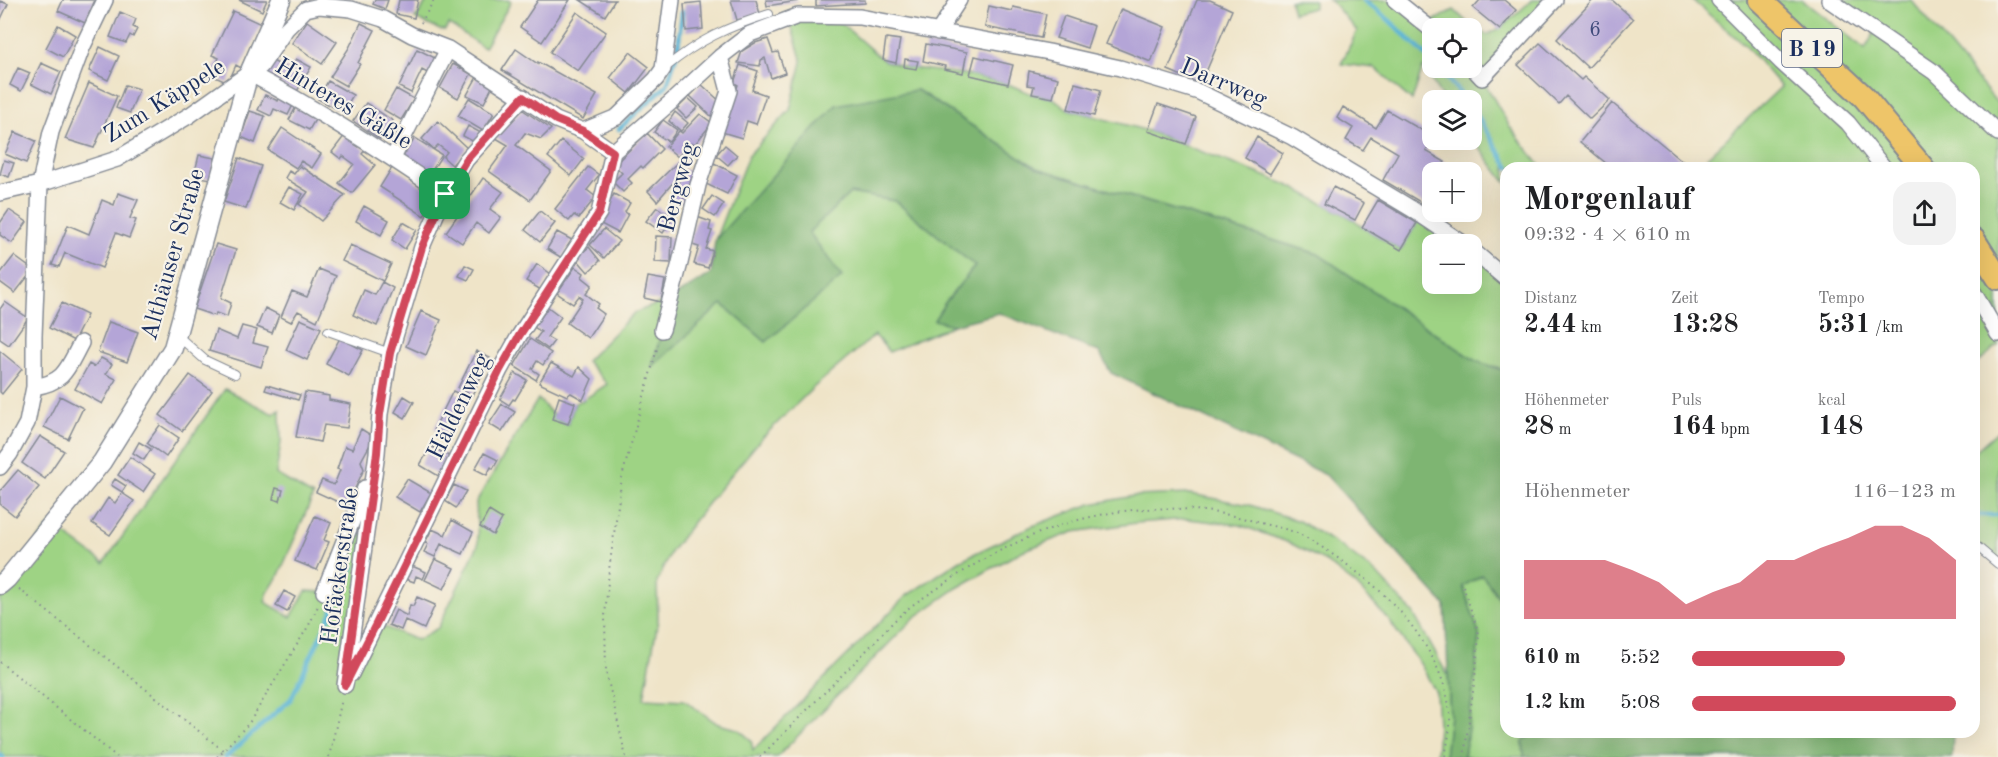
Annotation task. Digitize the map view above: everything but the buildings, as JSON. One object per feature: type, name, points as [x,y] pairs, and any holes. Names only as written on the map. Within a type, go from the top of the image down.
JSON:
[{"type":"main road","name":"B 19","points":[[1760,0],[1864,97],[1918,162]]},
{"type":"main road","points":[[1980,250],[1998,278]]},
{"type":"street","points":[[0,467],[27,423],[34,387],[40,184],[51,132],[82,48],[105,0]]},
{"type":"street","name":"Althäuser Straße","points":[[4,582],[102,462],[173,348],[249,73],[281,0]]},
{"type":"street","points":[[583,131],[617,117],[656,79],[663,69],[672,0]]},
{"type":"street","points":[[938,32],[959,0]]},
{"type":"street","points":[[1395,0],[1422,22]]},
{"type":"street","points":[[1482,78],[1555,0]]},
{"type":"street","points":[[1719,0],[1781,62],[1848,123],[1879,162]]},
{"type":"street","points":[[1829,0],[1934,72],[1998,133]]},
{"type":"street","points":[[305,4],[351,9],[383,19],[412,35],[448,49],[556,120],[583,131],[613,152]]},
{"type":"street","name":"Zum Käppele","points":[[0,193],[40,184],[117,159],[190,115],[261,66],[305,4]]},
{"type":"street","name":"Darrweg","points":[[613,152],[720,57],[750,34],[798,16],[860,17],[1049,52],[1120,68],[1199,92],[1292,136],[1449,234]]},
{"type":"street","points":[[393,158],[448,49]]},
{"type":"street","name":"Bergweg","points":[[662,330],[698,185],[729,91],[720,57]]},
{"type":"street","name":"Hinteres Gäßle","points":[[249,73],[299,99],[393,158],[445,194]]},
{"type":"street","name":"Hofäckerstraße","points":[[345,685],[390,353],[422,247],[445,194],[466,160],[523,97]]},
{"type":"street","name":"Häldenweg","points":[[345,685],[500,370],[524,328],[599,213],[613,152]]},
{"type":"street","points":[[1482,259],[1500,274]]},
{"type":"street","points":[[1980,303],[1998,334]]},
{"type":"street","points":[[34,387],[51,384],[66,372],[81,344]]},
{"type":"street","name":"Hofäckerstraße","points":[[324,592],[361,502],[377,453]]},
{"type":"lane","points":[[663,69],[680,56],[732,25],[769,14]]},
{"type":"lane","points":[[328,331],[390,353]]},
{"type":"lane","points":[[176,335],[205,360],[235,374]]},
{"type":"lane","points":[[1980,549],[1998,564]]},
{"type":"path","points":[[412,35],[435,0]]},
{"type":"path","points":[[626,757],[606,672],[605,616],[621,477],[662,330]]},
{"type":"path","points":[[760,757],[909,608],[969,568],[1059,524],[1131,509],[1197,510],[1233,515],[1297,533],[1340,559],[1375,586],[1420,636],[1441,675],[1450,716],[1446,757]]},
{"type":"path","points":[[4,582],[224,751]]},
{"type":"path","points":[[1463,586],[1479,634],[1464,757]]},
{"type":"path","points":[[217,757],[249,723],[309,625],[324,592]]},
{"type":"path","points":[[0,662],[117,757]]},
{"type":"path","points":[[329,757],[345,685]]},
{"type":"green space","points":[[428,0],[508,0],[511,2],[484,48],[449,24],[445,30],[440,30],[415,19]]},
{"type":"green space","points":[[1290,0],[1314,0],[1314,8],[1293,13]]},
{"type":"green space","points":[[1328,0],[1395,0],[1422,22],[1422,70],[1412,101],[1375,68],[1341,64],[1357,31]]},
{"type":"green space","points":[[1532,0],[1555,0],[1482,78],[1482,32],[1487,35],[1502,27]]},
{"type":"green space","points":[[1692,0],[1802,0],[1865,49],[1875,31],[1829,0],[1911,0],[1998,104],[1998,346],[1980,360],[1980,162],[1711,162],[1707,157],[1781,87],[1745,45]]},
{"type":"green space","points":[[1454,10],[1463,18],[1439,18]]},
{"type":"green space","points":[[833,16],[883,60],[904,67],[970,75],[1008,84],[1032,94],[1053,98],[1068,109],[1148,131],[1288,185],[1355,220],[1362,227],[1401,250],[1417,223],[1422,219],[1422,222],[1431,222],[1449,234],[1422,234],[1422,294],[1482,294],[1482,259],[1500,274],[1500,369],[1476,361],[1318,254],[1037,168],[917,90],[748,205],[715,240],[748,156],[790,110],[802,62],[789,18]]},
{"type":"green space","points":[[1430,78],[1482,78],[1510,127],[1537,162],[1500,162],[1500,175],[1481,150],[1482,90],[1438,90]]},
{"type":"green space","points":[[917,90],[1037,168],[1318,254],[1476,361],[1500,369],[1500,599],[1482,575],[1463,586],[1479,634],[1464,757],[1445,757],[1450,716],[1445,605],[1326,475],[1111,373],[1099,352],[999,313],[953,325],[934,320],[975,266],[895,201],[850,193],[809,232],[842,277],[766,342],[722,304],[652,367],[670,299],[711,274],[715,240],[836,105]]},
{"type":"green space","points":[[850,193],[895,201],[975,266],[935,319],[953,325],[889,352],[875,335],[814,387],[761,439],[711,499],[671,551],[657,582],[658,620],[644,698],[684,700],[718,724],[738,729],[751,740],[753,750],[906,596],[959,561],[1030,527],[1091,504],[1134,496],[1190,494],[1250,505],[1299,521],[1342,547],[1376,573],[1413,613],[1448,676],[1450,716],[1445,757],[1436,757],[1438,724],[1436,693],[1421,665],[1388,619],[1356,585],[1326,562],[1290,543],[1240,525],[1188,519],[1136,523],[1074,532],[1022,551],[957,588],[914,618],[777,757],[0,757],[0,585],[51,524],[104,563],[225,389],[273,414],[280,410],[281,442],[276,474],[313,496],[265,602],[291,617],[306,591],[324,592],[377,453],[345,682],[377,624],[417,640],[438,628],[478,545],[476,502],[538,399],[559,421],[568,424],[575,403],[607,384],[586,361],[634,313],[670,299],[722,304],[766,342],[809,232]]},
{"type":"green space","points":[[1998,431],[1998,564],[1980,549],[1980,447]]},
{"type":"green space","points":[[1482,575],[1500,599],[1500,738],[1527,738],[1523,741],[1524,757],[1464,757],[1476,669],[1463,586]]},
{"type":"green space","points":[[1527,738],[1953,738],[1952,757],[1524,757],[1523,741]]},
{"type":"waterway","points":[[1363,0],[1389,20],[1422,51]]},
{"type":"waterway","points":[[619,129],[667,85],[678,49],[682,12]]},
{"type":"waterway","points":[[1447,78],[1457,90]]},
{"type":"waterway","points":[[1482,123],[1505,162]]},
{"type":"waterway","points":[[1980,515],[1998,515]]},
{"type":"waterway","points":[[226,757],[291,699],[353,567]]},
{"type":"route","points":[[523,97],[556,120],[583,131],[613,152],[599,213],[551,285],[500,370],[345,685],[390,353],[422,247],[445,194],[466,160],[523,97]]}]
